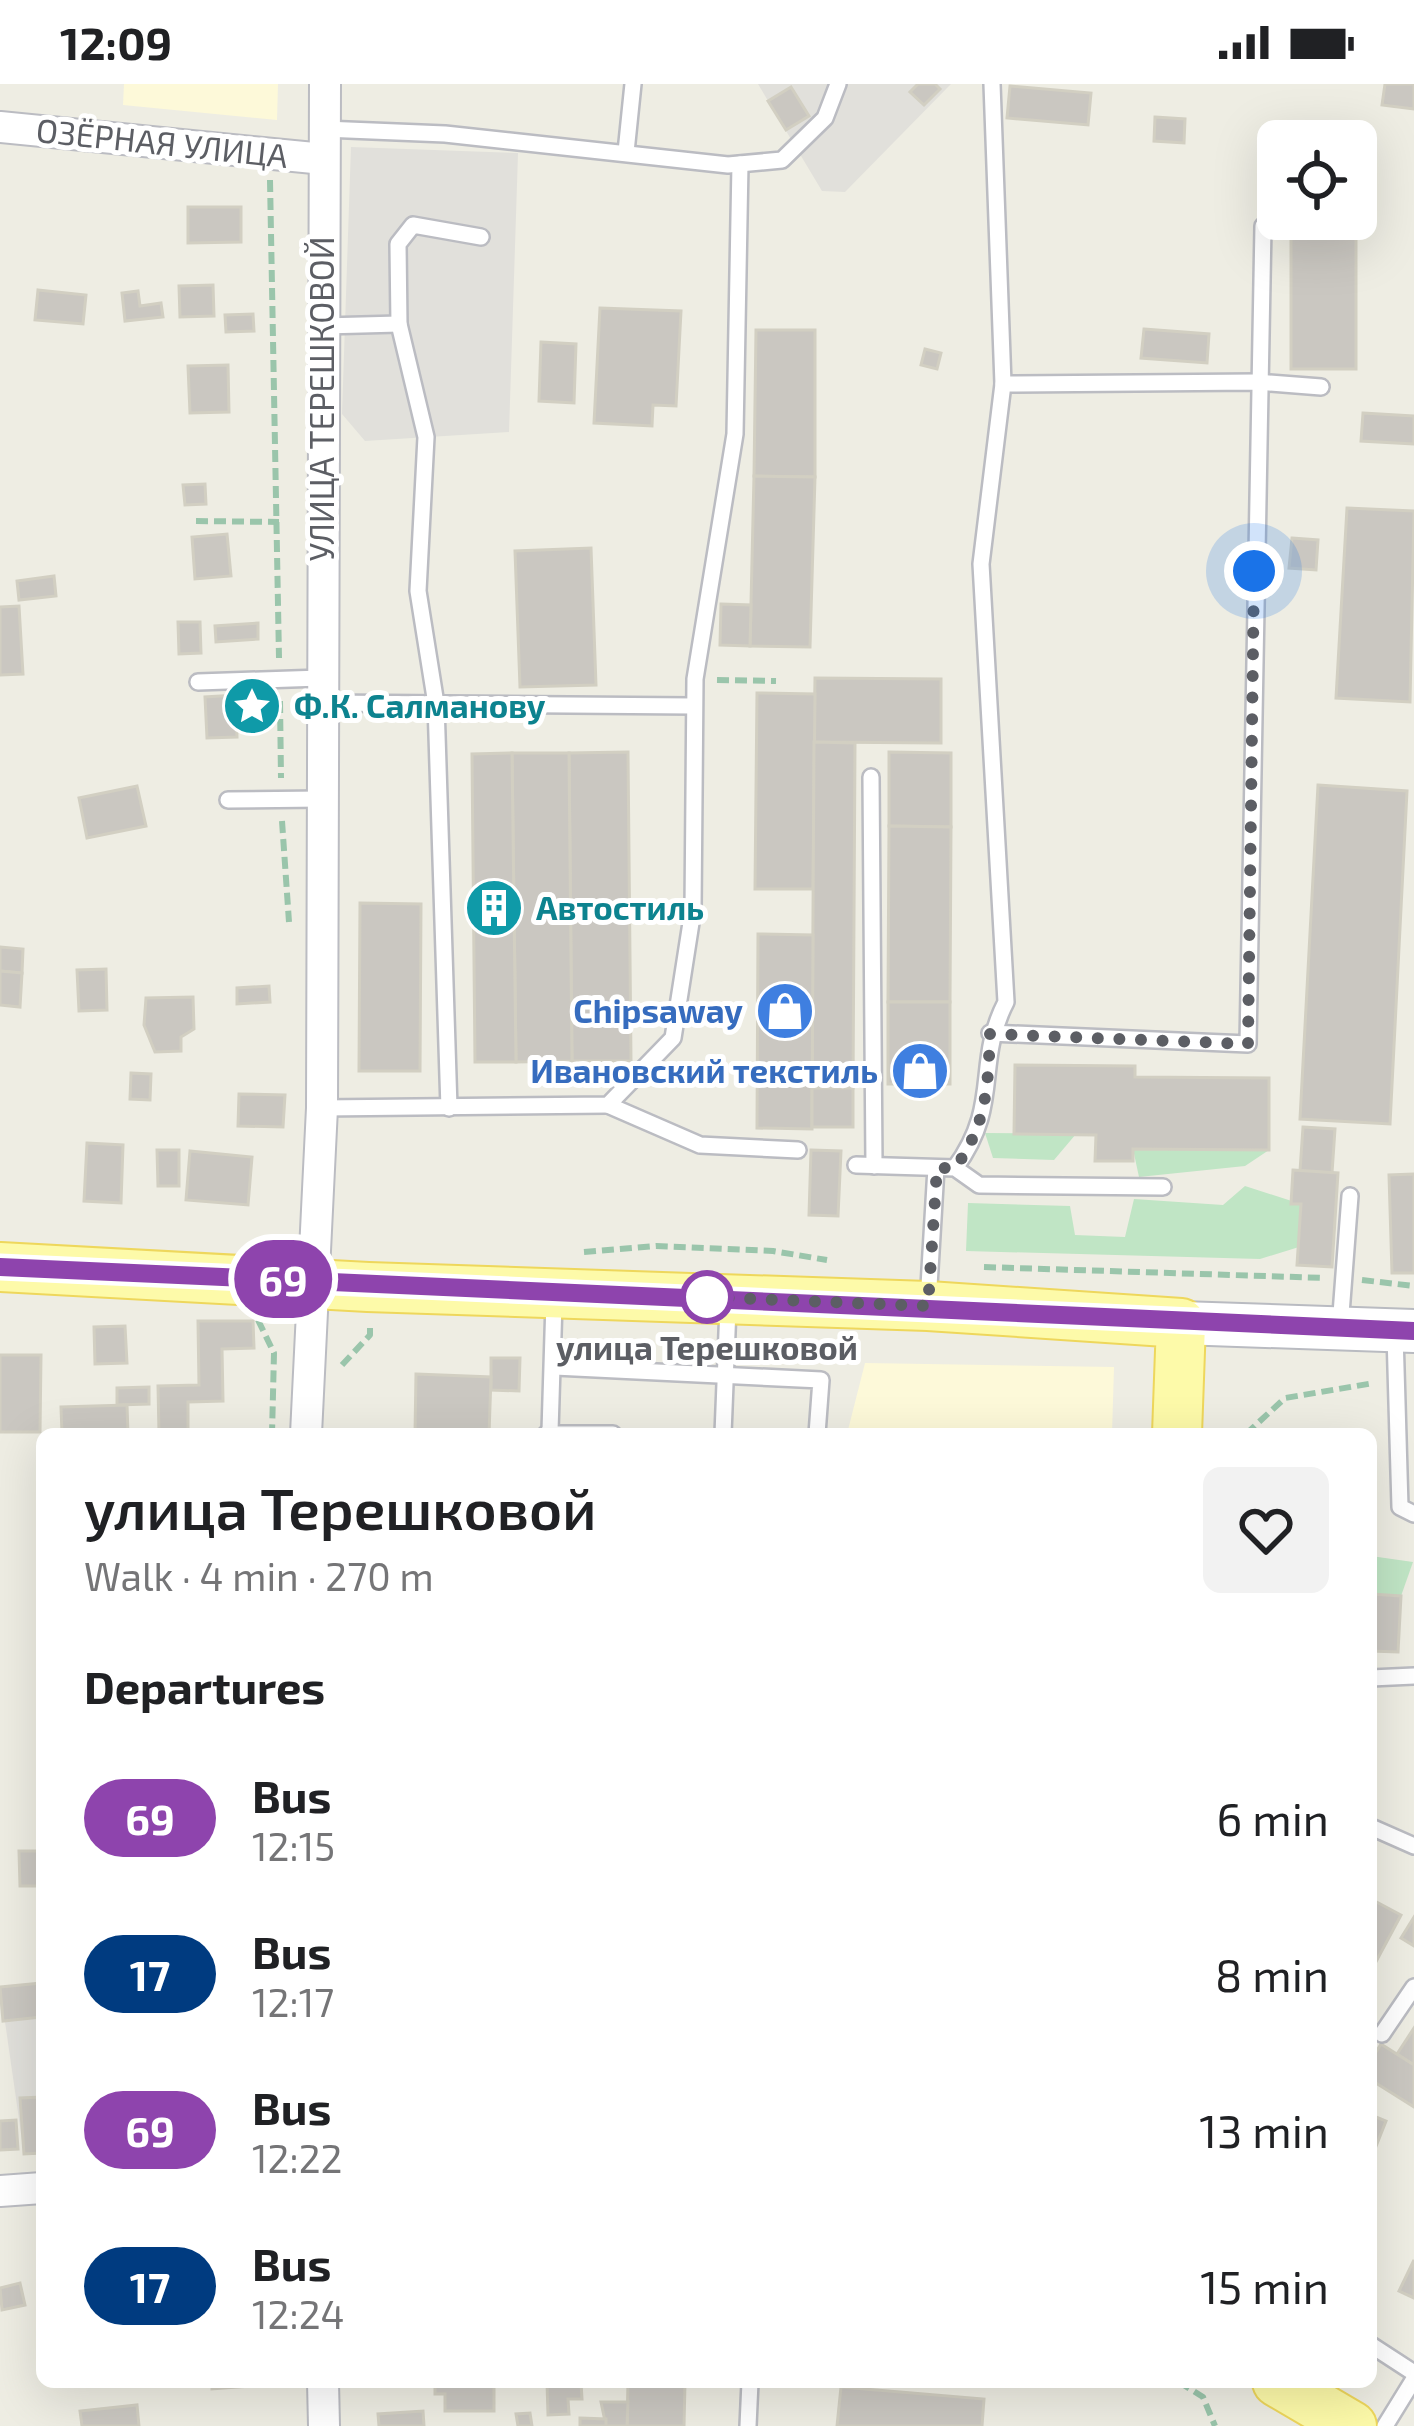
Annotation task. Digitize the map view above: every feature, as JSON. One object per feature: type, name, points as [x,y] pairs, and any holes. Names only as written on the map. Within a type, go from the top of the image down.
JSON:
[{"type":"main road","points":[[0,1267],[1405,1331]]},
{"type":"main road","points":[[1177,1428],[1181,1323]]},
{"type":"main road","points":[[1286,2388],[1352,2426]]},
{"type":"street","name":"УЛИЦА ТЕРЕШКОВОЙ","points":[[306,1428],[322,1108],[325,84]]},
{"type":"street","name":"ОЗЁРНАЯ УЛИЦА","points":[[0,127],[324,144]]},
{"type":"street","points":[[0,2191],[36,2188]]},
{"type":"street","points":[[322,2388],[324,2426]]},
{"type":"lane","points":[[626,152],[633,84]]},
{"type":"lane","points":[[324,144],[445,134],[740,164],[782,160],[825,118],[838,84]]},
{"type":"lane","points":[[955,1168],[973,1143],[987,1105],[990,1034],[1006,1002],[982,564],[1004,384],[992,84]]},
{"type":"lane","points":[[608,1105],[673,1038],[693,910],[693,706],[735,434],[740,164]]},
{"type":"lane","points":[[448,1108],[436,704],[418,591],[426,437],[399,324],[398,244],[413,225],[482,237]]},
{"type":"lane","points":[[990,1034],[1248,1044],[1256,382],[1262,240]]},
{"type":"lane","points":[[323,326],[399,324]]},
{"type":"lane","points":[[1004,384],[1321,386]]},
{"type":"lane","points":[[198,682],[280,680],[321,690],[436,704],[693,706]]},
{"type":"lane","points":[[871,777],[865,1166],[955,1168],[979,1185],[1162,1187]]},
{"type":"lane","points":[[228,800],[322,799]]},
{"type":"lane","points":[[322,1108],[608,1105],[700,1145],[798,1150]]},
{"type":"lane","points":[[928,1306],[937,1168]]},
{"type":"lane","points":[[1340,1330],[1350,1196]]},
{"type":"lane","points":[[548,1428],[555,1366],[554,1293]]},
{"type":"lane","points":[[723,1428],[729,1298]]},
{"type":"lane","points":[[1405,1331],[1395,1382],[1400,1507],[1414,1514]]},
{"type":"lane","points":[[555,1366],[821,1380],[817,1428]]},
{"type":"lane","points":[[1377,1678],[1414,1676]]},
{"type":"lane","points":[[1377,1830],[1414,1846]]},
{"type":"lane","points":[[1382,2034],[1414,1987]]},
{"type":"lane","points":[[1377,2349],[1414,2376],[1385,2426]]},
{"type":"lane","points":[[748,2426],[750,2388]]},
{"type":"path","points":[[270,179],[280,521],[281,800],[290,929]]},
{"type":"path","points":[[196,520],[280,521]]},
{"type":"path","points":[[695,679],[776,682]]},
{"type":"path","points":[[239,1276],[236,1310],[262,1324],[274,1353],[272,1428]]},
{"type":"path","points":[[340,1369],[370,1335],[368,1287]]},
{"type":"path","points":[[1252,1428],[1285,1398],[1350,1384],[1395,1382]]},
{"type":"path","points":[[1189,2388],[1203,2397],[1215,2426]]},
{"type":"shaded area","points":[[124,84],[278,84],[277,120],[123,105]]},
{"type":"shaded area","points":[[758,84],[951,84],[845,192],[822,191]]},
{"type":"shaded area","points":[[351,147],[518,153],[509,432],[365,441],[342,414]]},
{"type":"shaded area","points":[[865,1363],[1114,1367],[1112,1428],[849,1428]]},
{"type":"shaded area","points":[[36,1984],[36,2153],[24,2154],[0,1987]]},
{"type":"green space","points":[[985,1133],[1076,1134],[1054,1160],[993,1158]]},
{"type":"green space","points":[[1133,1149],[1269,1150],[1245,1166],[1139,1177]]},
{"type":"green space","points":[[1245,1186],[1301,1204],[1299,1247],[1260,1259],[966,1251],[968,1203],[1070,1206],[1075,1235],[1125,1237],[1134,1199],[1223,1205]]},
{"type":"green space","points":[[1377,1557],[1413,1562],[1401,1596],[1377,1594]]},
{"type":"building","points":[[918,84],[935,84],[940,89],[924,105],[910,92]]},
{"type":"building","points":[[1385,84],[1414,84],[1414,109],[1382,105]]},
{"type":"building","points":[[1010,86],[1091,93],[1088,125],[1007,118]]},
{"type":"building","points":[[791,87],[809,116],[786,130],[768,101]]},
{"type":"building","points":[[1155,117],[1185,119],[1184,143],[1154,141]]},
{"type":"building","points":[[188,207],[241,207],[241,242],[188,243]]},
{"type":"building","points":[[1291,240],[1356,240],[1356,369],[1291,369]]},
{"type":"building","points":[[213,285],[214,316],[180,317],[179,286]]},
{"type":"building","points":[[38,290],[86,295],[83,324],[35,320]]},
{"type":"building","points":[[138,291],[140,306],[161,303],[163,317],[125,321],[122,293]]},
{"type":"building","points":[[600,308],[681,311],[676,406],[653,405],[652,426],[594,423]]},
{"type":"building","points":[[253,314],[254,331],[226,332],[225,315]]},
{"type":"building","points":[[1144,329],[1209,334],[1207,363],[1141,358]]},
{"type":"building","points":[[756,330],[815,330],[815,477],[754,476]]},
{"type":"building","points":[[541,342],[576,344],[574,403],[539,401]]},
{"type":"building","points":[[925,349],[941,353],[937,369],[921,365]]},
{"type":"building","points":[[228,365],[229,412],[190,413],[188,366]]},
{"type":"building","points":[[1363,413],[1414,416],[1414,444],[1361,441]]},
{"type":"building","points":[[754,476],[815,477],[810,647],[750,646]]},
{"type":"building","points":[[205,484],[206,504],[185,505],[183,485]]},
{"type":"building","points":[[1347,508],[1414,511],[1410,702],[1336,698]]},
{"type":"building","points":[[227,534],[231,576],[195,579],[192,537]]},
{"type":"building","points":[[1292,538],[1318,540],[1316,570],[1289,568]]},
{"type":"building","points":[[591,548],[596,685],[520,687],[515,551]]},
{"type":"building","points":[[54,576],[56,596],[19,600],[17,581]]},
{"type":"building","points":[[721,604],[751,605],[750,646],[720,645]]},
{"type":"building","points":[[19,606],[23,674],[0,675],[0,607]]},
{"type":"building","points":[[178,622],[200,622],[201,653],[179,654]]},
{"type":"building","points":[[258,623],[258,639],[216,642],[215,626]]},
{"type":"building","points":[[815,678],[941,679],[941,743],[814,742]]},
{"type":"building","points":[[757,693],[815,694],[813,889],[755,889]]},
{"type":"building","points":[[236,695],[237,737],[207,738],[205,697]]},
{"type":"building","points":[[814,742],[855,743],[853,1088],[812,1088]]},
{"type":"building","points":[[628,752],[631,1061],[572,1061],[569,753]]},
{"type":"building","points":[[889,752],[951,753],[951,827],[889,826]]},
{"type":"building","points":[[512,753],[569,753],[572,1061],[516,1062]]},
{"type":"building","name":"Автостиль","points":[[512,753],[516,1062],[475,1062],[472,754]]},
{"type":"building","points":[[1318,785],[1407,791],[1390,1124],[1300,1119]]},
{"type":"building","points":[[137,786],[146,826],[87,838],[79,798]]},
{"type":"building","points":[[889,826],[951,827],[950,1002],[888,1002]]},
{"type":"building","points":[[360,903],[421,904],[420,1071],[359,1071]]},
{"type":"building","name":"Chipsaway","points":[[758,934],[813,935],[812,1129],[757,1128]]},
{"type":"building","points":[[0,947],[23,949],[22,973],[0,971]]},
{"type":"building","points":[[106,969],[107,1010],[79,1011],[77,970]]},
{"type":"building","points":[[0,971],[22,973],[20,1007],[0,1005]]},
{"type":"building","points":[[269,986],[270,1002],[237,1004],[237,988]]},
{"type":"building","points":[[193,997],[194,1029],[181,1037],[181,1051],[155,1052],[144,1025],[146,998]]},
{"type":"building","points":[[888,1002],[950,1002],[950,1084],[888,1084]]},
{"type":"building","points":[[1015,1065],[1135,1066],[1135,1077],[1269,1078],[1269,1150],[1133,1149],[1133,1161],[1095,1161],[1096,1135],[1014,1134]]},
{"type":"building","points":[[131,1073],[151,1074],[150,1100],[130,1099]]},
{"type":"building","points":[[812,1088],[853,1088],[853,1127],[812,1127]]},
{"type":"building","points":[[239,1094],[285,1095],[283,1127],[238,1126]]},
{"type":"building","points":[[1303,1127],[1335,1129],[1332,1173],[1300,1171]]},
{"type":"building","points":[[87,1143],[123,1145],[121,1203],[84,1201]]},
{"type":"building","points":[[157,1150],[179,1150],[179,1186],[158,1186]]},
{"type":"building","points":[[811,1150],[841,1151],[838,1216],[809,1215]]},
{"type":"building","points":[[190,1151],[252,1157],[248,1205],[186,1200]]},
{"type":"building","points":[[1293,1170],[1338,1173],[1332,1267],[1297,1265],[1301,1204],[1291,1204]]},
{"type":"building","points":[[1414,1174],[1414,1273],[1392,1273],[1389,1175]]},
{"type":"building","points":[[198,1321],[253,1321],[254,1348],[222,1349],[223,1401],[188,1402],[188,1428],[159,1428],[158,1386],[199,1385]]},
{"type":"building","points":[[125,1326],[127,1363],[95,1364],[94,1327]]},
{"type":"building","points":[[0,1355],[41,1355],[40,1428],[0,1432]]},
{"type":"building","points":[[491,1358],[520,1358],[519,1391],[491,1390]]},
{"type":"building","points":[[416,1374],[491,1377],[489,1428],[415,1428]]},
{"type":"building","points":[[149,1387],[149,1404],[117,1405],[117,1388]]},
{"type":"building","points":[[127,1405],[128,1428],[62,1428],[61,1407]]},
{"type":"building","points":[[1377,1594],[1401,1596],[1398,1652],[1377,1651]]},
{"type":"building","points":[[19,1851],[36,1851],[36,1886],[20,1886]]},
{"type":"building","points":[[1377,1902],[1401,1915],[1377,1960]]},
{"type":"building","points":[[1414,1917],[1414,1946],[1401,1938]]},
{"type":"building","points":[[36,1984],[36,2018],[3,2021],[0,1987]]},
{"type":"building","points":[[1414,2028],[1414,2065],[1397,2054]]},
{"type":"building","points":[[1381,2044],[1414,2065],[1414,2107],[1377,2084]]},
{"type":"building","points":[[36,2097],[36,2153],[24,2154],[20,2098]]},
{"type":"building","points":[[1377,2117],[1386,2121],[1377,2144]]},
{"type":"building","points":[[16,2120],[18,2149],[0,2150],[0,2121]]},
{"type":"building","points":[[1414,2260],[1414,2298],[1399,2291]]},
{"type":"building","points":[[20,2283],[25,2305],[2,2310],[0,2288]]},
{"type":"building","points":[[435,2388],[494,2388],[494,2411],[445,2411],[445,2394],[435,2394]]},
{"type":"building","points":[[547,2388],[581,2388],[582,2399],[568,2399],[569,2414],[548,2415]]},
{"type":"building","points":[[628,2388],[685,2388],[684,2426],[627,2426]]},
{"type":"building","points":[[841,2388],[984,2399],[982,2426],[837,2426]]},
{"type":"building","points":[[601,2402],[628,2402],[627,2426],[606,2426]]},
{"type":"building","points":[[137,2405],[139,2426],[82,2426],[80,2411]]},
{"type":"building","points":[[423,2411],[424,2426],[379,2426],[378,2414]]},
{"type":"building","points":[[530,2413],[532,2426],[518,2426],[516,2414]]},
{"type":"building","points":[[580,2418],[606,2419],[606,2426],[580,2426]]},
{"type":"bus line","name":"69","points":[[0,1267],[1414,1331]]},
{"type":"place","name":"Ф.К. Салманову","points":[[252,706]]},
{"type":"place","name":"Автостиль","points":[[494,908]]},
{"type":"place","name":"Chipsaway","points":[[785,1011]]},
{"type":"place","name":"Ивановский текстиль","points":[[920,1071]]},
{"type":"place","name":"улица Терешковой","points":[[707,1297]]},
{"type":"route","points":[[707,1297],[928,1306],[937,1168],[955,1168],[973,1143],[987,1105],[990,1034],[1248,1044],[1254,571]]}]
